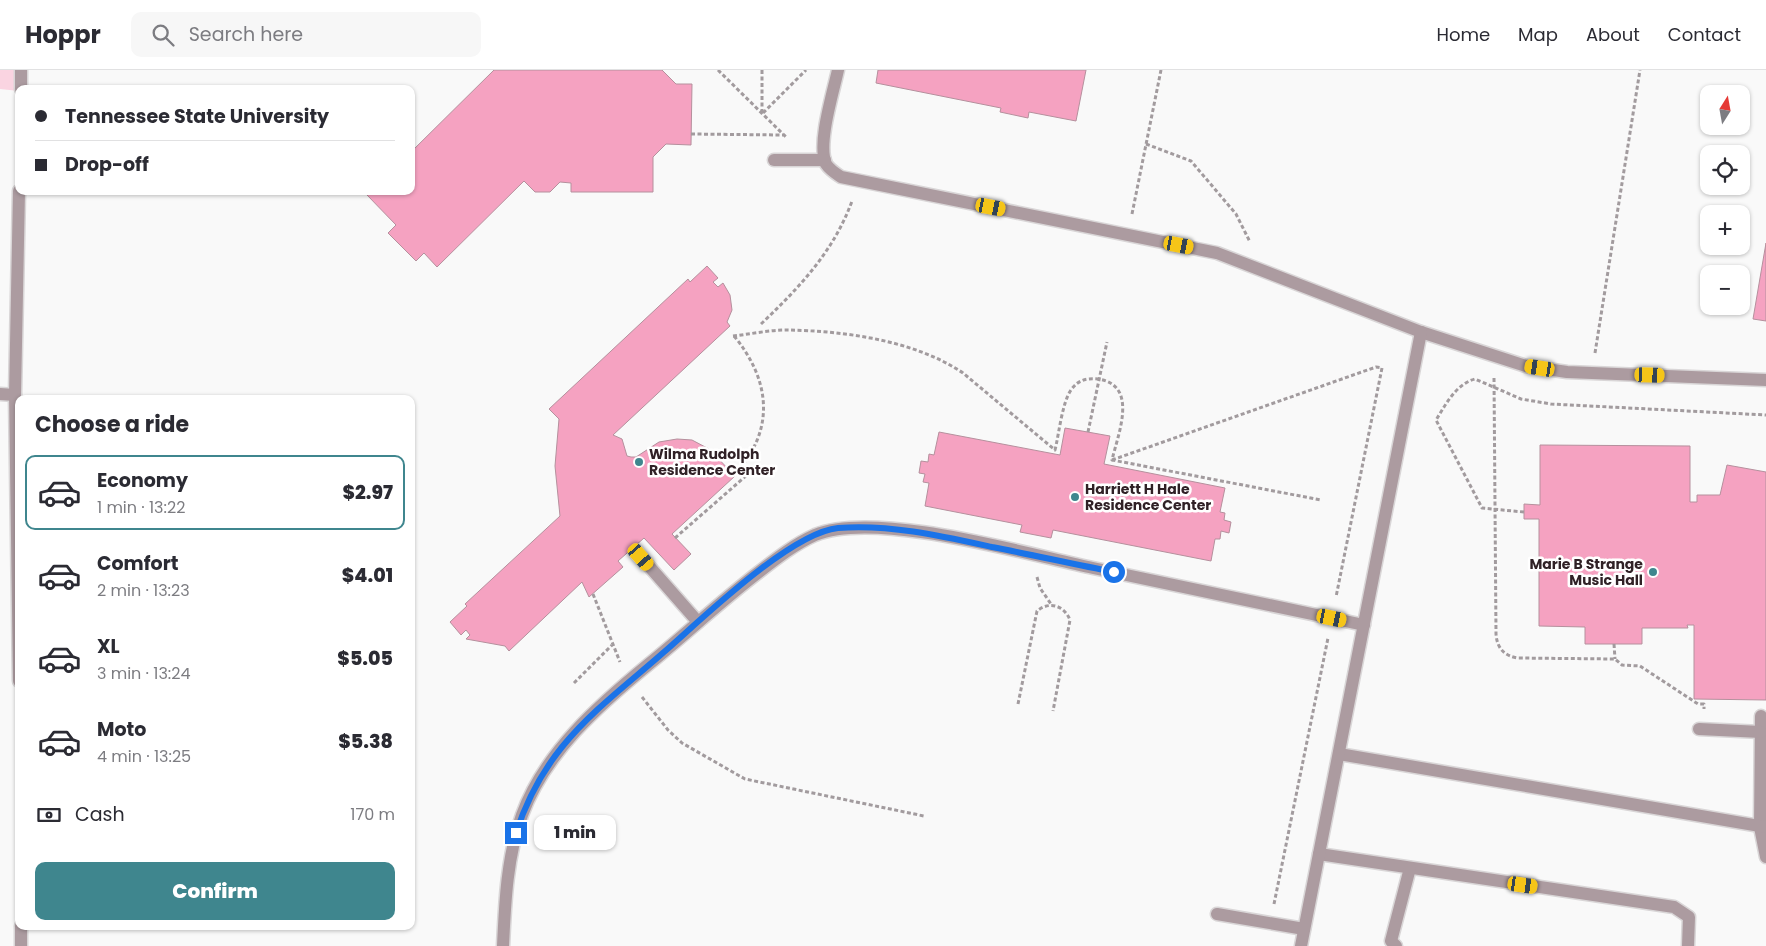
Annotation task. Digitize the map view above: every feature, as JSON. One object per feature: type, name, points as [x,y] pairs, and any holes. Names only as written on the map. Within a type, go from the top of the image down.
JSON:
[{"type":"street","points":[[21,70],[21,85]]},
{"type":"street","points":[[838,70],[824,140],[825,160],[830,170],[841,177],[1217,253],[1421,332],[1526,366],[1567,372],[1766,380]]},
{"type":"street","points":[[774,160],[825,160]]},
{"type":"street","points":[[0,394],[15,395],[19,195]]},
{"type":"street","points":[[1300,946],[1421,332]]},
{"type":"street","points":[[503,946],[512,848],[522,814],[544,771],[576,730],[631,679],[781,555],[814,536],[836,528],[881,528],[936,534],[1364,625]]},
{"type":"street","points":[[641,557],[698,622]]},
{"type":"street","points":[[1761,716],[1763,827],[1766,857]]},
{"type":"street","points":[[1702,729],[1761,732]]},
{"type":"street","points":[[1339,754],[1763,827]]},
{"type":"street","points":[[1319,854],[1674,907],[1689,917],[1688,946]]},
{"type":"street","points":[[1396,946],[1391,942],[1410,868]]},
{"type":"street","points":[[1217,914],[1304,929]]},
{"type":"street","points":[[21,930],[21,946]]},
{"type":"path","points":[[762,70],[762,114],[806,70]]},
{"type":"path","points":[[1128,235],[1161,70]]},
{"type":"path","points":[[1592,373],[1640,70]]},
{"type":"path","points":[[691,134],[784,135]]},
{"type":"path","points":[[1146,144],[1191,161],[1236,214],[1250,242]]},
{"type":"path","points":[[761,324],[814,269],[847,216],[858,181]]},
{"type":"path","points":[[740,468],[750,454],[762,426],[764,397],[754,363],[733,336],[785,330],[824,332],[899,345],[947,362],[963,373],[1055,450],[1071,391],[1082,380],[1099,379],[1114,385],[1123,398],[1124,409],[1112,460]]},
{"type":"path","points":[[1088,432],[1107,342]]},
{"type":"path","points":[[1493,355],[1496,634],[1500,648],[1504,654],[1518,658],[1615,659]]},
{"type":"path","points":[[1112,460],[1376,367],[1382,368],[1271,923]]},
{"type":"path","points":[[1524,512],[1482,508],[1436,420],[1460,386],[1467,381],[1475,378],[1521,399],[1551,404],[1766,415]]},
{"type":"path","points":[[1112,460],[1321,500]]},
{"type":"path","points":[[675,538],[747,475]]},
{"type":"path","points":[[1040,557],[1038,582],[1051,605]]},
{"type":"path","points":[[593,594],[612,645],[631,679],[650,708],[682,742],[745,779],[924,816]]},
{"type":"path","points":[[1018,704],[1037,611],[1051,605],[1060,608],[1070,620],[1053,711]]},
{"type":"path","points":[[1614,644],[1615,659],[1622,666],[1640,666],[1698,704],[1704,704],[1702,729]]},
{"type":"path","points":[[574,683],[612,645]]},
{"type":"shaded area","points":[[0,70],[21,70],[20,85],[15,85],[15,91],[0,89]]},
{"type":"building","points":[[494,70],[662,70],[676,84],[692,84],[691,145],[666,144],[653,157],[653,192],[571,192],[571,183],[560,182],[550,192],[535,192],[524,181],[437,267],[424,253],[416,261],[388,233],[396,225],[367,195],[415,195],[415,148]]},
{"type":"building","points":[[878,70],[1086,70],[1076,121],[1029,112],[1028,118],[1000,112],[1001,108],[876,83]]},
{"type":"building","points":[[1766,243],[1766,321],[1753,319]]},
{"type":"building","name":"Wilma Rudolph Residence Center","points":[[707,266],[718,278],[713,282],[718,287],[723,283],[730,295],[732,310],[727,322],[730,326],[613,435],[622,439],[627,456],[631,457],[636,457],[659,442],[677,439],[692,440],[709,449],[735,476],[672,534],[691,554],[674,570],[644,538],[618,561],[623,567],[589,597],[582,582],[509,651],[505,646],[466,639],[470,635],[466,630],[461,635],[450,622],[467,606],[465,604],[560,516],[555,466],[559,419],[549,409],[688,279],[690,282]]},
{"type":"building","name":"Harriett H Hale Residence Center","points":[[1065,428],[1110,436],[1104,464],[1225,488],[1220,512],[1225,513],[1224,520],[1231,522],[1229,533],[1221,531],[1220,539],[1215,539],[1211,561],[1053,530],[1051,538],[1020,532],[1022,525],[925,506],[929,483],[923,482],[925,474],[919,473],[921,461],[928,462],[929,454],[934,455],[939,432],[1060,455]]},
{"type":"building","name":"Marie B Strange Music Hall","points":[[1540,445],[1690,446],[1690,502],[1697,502],[1697,495],[1720,495],[1727,465],[1766,472],[1766,700],[1694,699],[1694,625],[1687,625],[1688,628],[1642,628],[1642,644],[1585,644],[1585,627],[1539,626],[1539,519],[1524,519],[1524,504],[1540,505]]},
{"type":"place","name":"Wilma Rudolph Residence Center","points":[[639,462]]},
{"type":"place","name":"Harriett H Hale Residence Center","points":[[1075,497]]},
{"type":"place","name":"Marie B Strange Music Hall","points":[[1653,572]]},
{"type":"route","points":[[516,833],[531,794],[544,771],[582,724],[615,693],[733,592],[781,555],[814,536],[836,528],[881,528],[936,534],[1114,572]]}]
